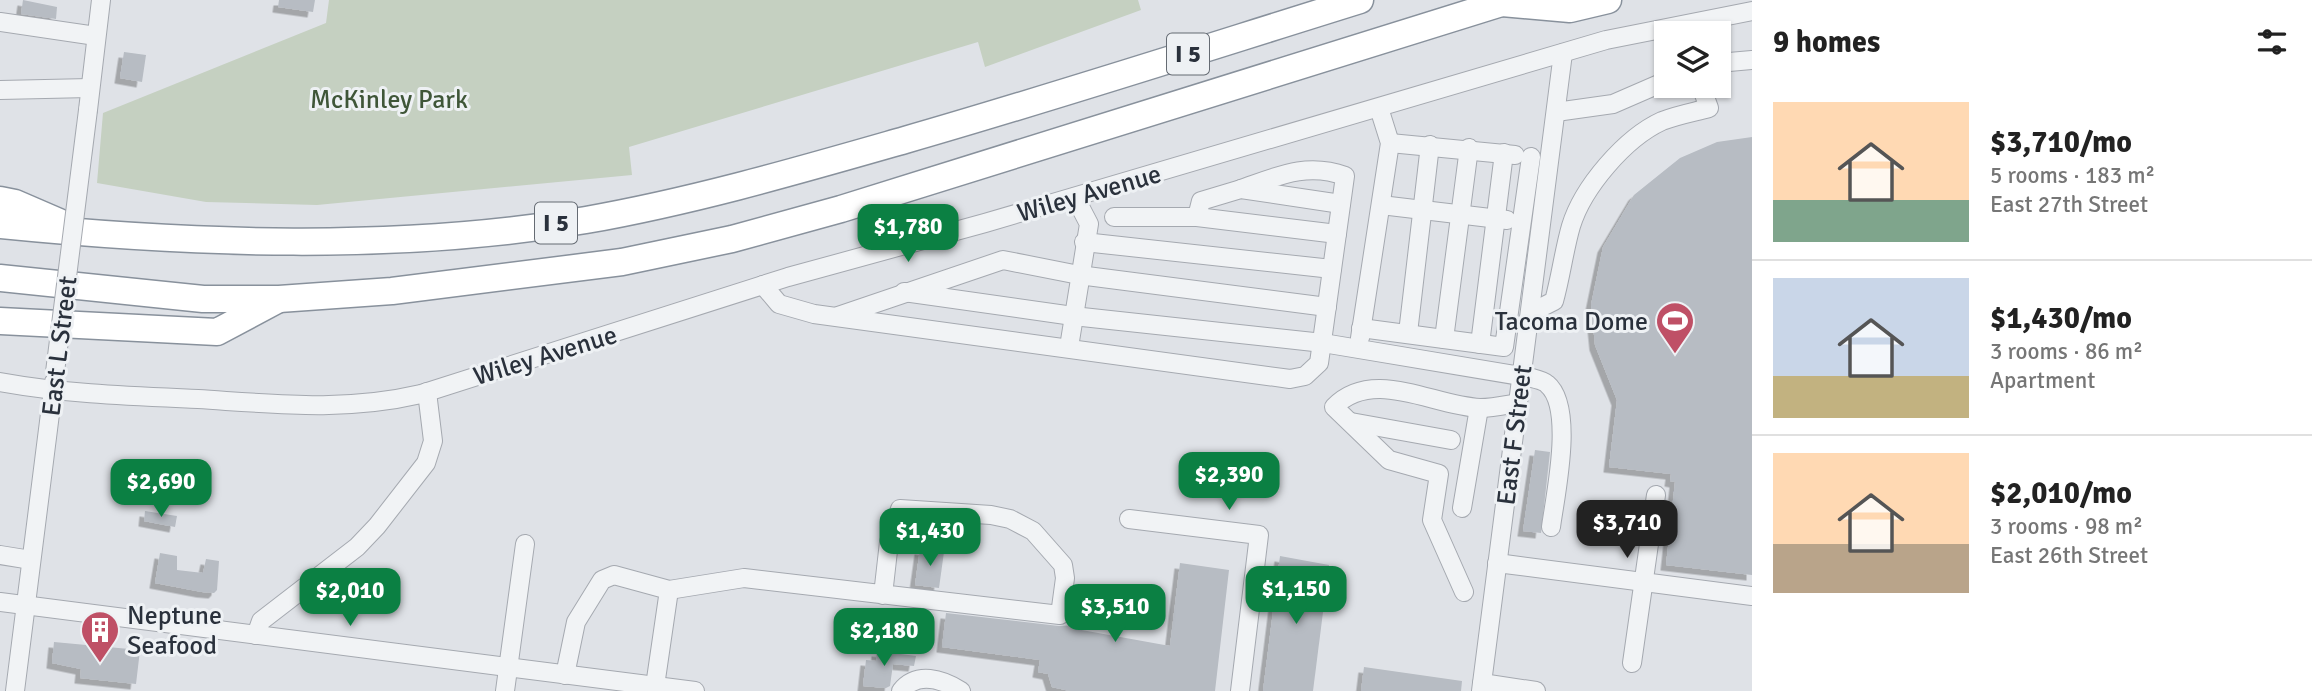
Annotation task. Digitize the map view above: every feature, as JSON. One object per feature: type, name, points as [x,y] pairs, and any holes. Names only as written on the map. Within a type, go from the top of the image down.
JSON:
[{"type":"highway","name":"I 5","points":[[1016,108],[1329,0]]},
{"type":"highway","name":"I 5","points":[[0,225],[200,240],[340,242],[487,231],[584,220],[698,197],[1016,108],[1360,0]]},
{"type":"highway","points":[[1507,1],[1570,9],[1608,0]]},
{"type":"highway","name":"I 5","points":[[0,278],[129,294],[203,299],[279,299],[392,291],[622,262],[732,239],[881,197],[1507,1]]},
{"type":"highway","points":[[0,200],[15,203],[83,233]]},
{"type":"highway","points":[[0,321],[217,332],[279,299]]},
{"type":"street","name":"East L Street","points":[[15,691],[101,0]]},
{"type":"street","name":"Wiley Avenue","points":[[0,382],[54,391],[336,407],[384,402],[427,392],[764,285],[1075,197],[1606,40],[1752,11]]},
{"type":"street","points":[[0,22],[96,36]]},
{"type":"street","name":"East F Street","points":[[1481,687],[1563,53]]},
{"type":"street","points":[[1731,62],[1752,60]]},
{"type":"street","points":[[1556,112],[1613,104],[1654,86]]},
{"type":"street","points":[[0,90],[90,88]]},
{"type":"street","points":[[1530,313],[1554,300],[1570,229],[1581,205],[1604,170],[1630,141],[1664,120],[1709,108],[1705,98]]},
{"type":"street","points":[[1360,349],[1390,143],[1379,108]]},
{"type":"street","points":[[1390,143],[1469,148],[1549,159]]},
{"type":"street","points":[[1408,333],[1430,145]]},
{"type":"street","points":[[1444,339],[1469,148]]},
{"type":"street","points":[[1480,344],[1504,153]]},
{"type":"street","points":[[1362,328],[1504,346],[1531,156]]},
{"type":"street","points":[[764,285],[779,304],[835,317],[1290,379],[1305,376],[1319,363],[1323,343],[1345,176],[1328,170],[1304,168],[1201,201],[1197,217]]},
{"type":"street","points":[[1241,189],[1341,204]]},
{"type":"street","points":[[1069,347],[1089,224],[1075,197]]},
{"type":"street","points":[[1381,205],[1521,221]]},
{"type":"street","points":[[1114,217],[1197,217],[1337,234]]},
{"type":"street","points":[[1541,223],[1570,229]]},
{"type":"street","points":[[1084,242],[1332,269]]},
{"type":"street","points":[[835,317],[1003,260],[1079,275],[1327,307]]},
{"type":"street","points":[[904,292],[1073,316],[1323,343],[1521,375],[1547,384],[1559,415],[1562,447],[1551,527]]},
{"type":"street","points":[[1464,592],[1432,520],[1439,474],[1389,460],[1334,407],[1346,394],[1380,389],[1479,408],[1518,403]]},
{"type":"street","points":[[256,635],[261,621],[357,547],[377,526],[426,463],[433,441],[427,392]]},
{"type":"street","points":[[1462,508],[1479,408]]},
{"type":"street","points":[[1351,422],[1451,440]]},
{"type":"street","points":[[1632,663],[1656,495]]},
{"type":"street","points":[[565,675],[576,622],[602,580],[614,575],[669,590],[744,578],[883,595],[1060,615],[1065,578],[1063,565],[1032,531],[1010,519],[991,515],[900,509],[889,542],[883,595]]},
{"type":"street","points":[[1129,519],[1259,535],[1240,691]]},
{"type":"street","points":[[505,691],[525,544]]},
{"type":"street","points":[[0,555],[31,560]]},
{"type":"street","points":[[1497,564],[1752,596]]},
{"type":"street","points":[[655,686],[669,590]]},
{"type":"street","points":[[0,602],[695,691]]},
{"type":"street","points":[[901,691],[909,682],[920,678],[948,682],[961,691]]},
{"type":"street","points":[[1481,687],[1536,691]]},
{"type":"green space","name":"McKinley Park","points":[[329,0],[1138,0],[1141,10],[985,67],[978,42],[629,147],[632,175],[317,205],[206,202],[97,183],[103,113],[326,23]]},
{"type":"building","points":[[23,0],[57,7],[56,19],[21,14]]},
{"type":"building","points":[[279,0],[315,0],[313,12],[278,7]]},
{"type":"building","points":[[124,52],[146,55],[142,82],[120,78]]},
{"type":"building","name":"Tacoma Dome","points":[[1752,137],[1752,575],[1666,565],[1675,482],[1670,481],[1671,474],[1609,467],[1617,400],[1595,345],[1591,305],[1603,247],[1634,195],[1680,158],[1717,142]]},
{"type":"building","points":[[1535,450],[1550,452],[1541,533],[1523,531]]},
{"type":"building","points":[[145,511],[177,516],[175,527],[144,521]]},
{"type":"building","points":[[920,549],[944,552],[939,588],[915,585]]},
{"type":"building","points":[[160,553],[177,556],[177,570],[203,573],[206,559],[219,561],[217,590],[214,593],[202,592],[155,583]]},
{"type":"building","points":[[1280,556],[1329,565],[1313,691],[1263,691]]},
{"type":"building","points":[[1180,563],[1229,570],[1215,691],[1070,691],[1052,687],[1048,674],[1038,672],[1040,660],[942,647],[946,613],[1059,626],[1077,625],[1076,629],[1170,646]]},
{"type":"building","name":"Neptune Seafood","points":[[54,642],[140,650],[136,684],[80,678],[81,669],[52,663]]},
{"type":"building","points":[[877,651],[916,656],[914,666],[893,664],[890,686],[886,688],[863,686],[866,660],[876,661]]},
{"type":"building","points":[[1364,667],[1462,681],[1461,691],[1361,691]]},
{"type":"place","name":"Tacoma Dome","points":[[1675,355]]},
{"type":"place","name":"Neptune Seafood","points":[[100,664]]}]
